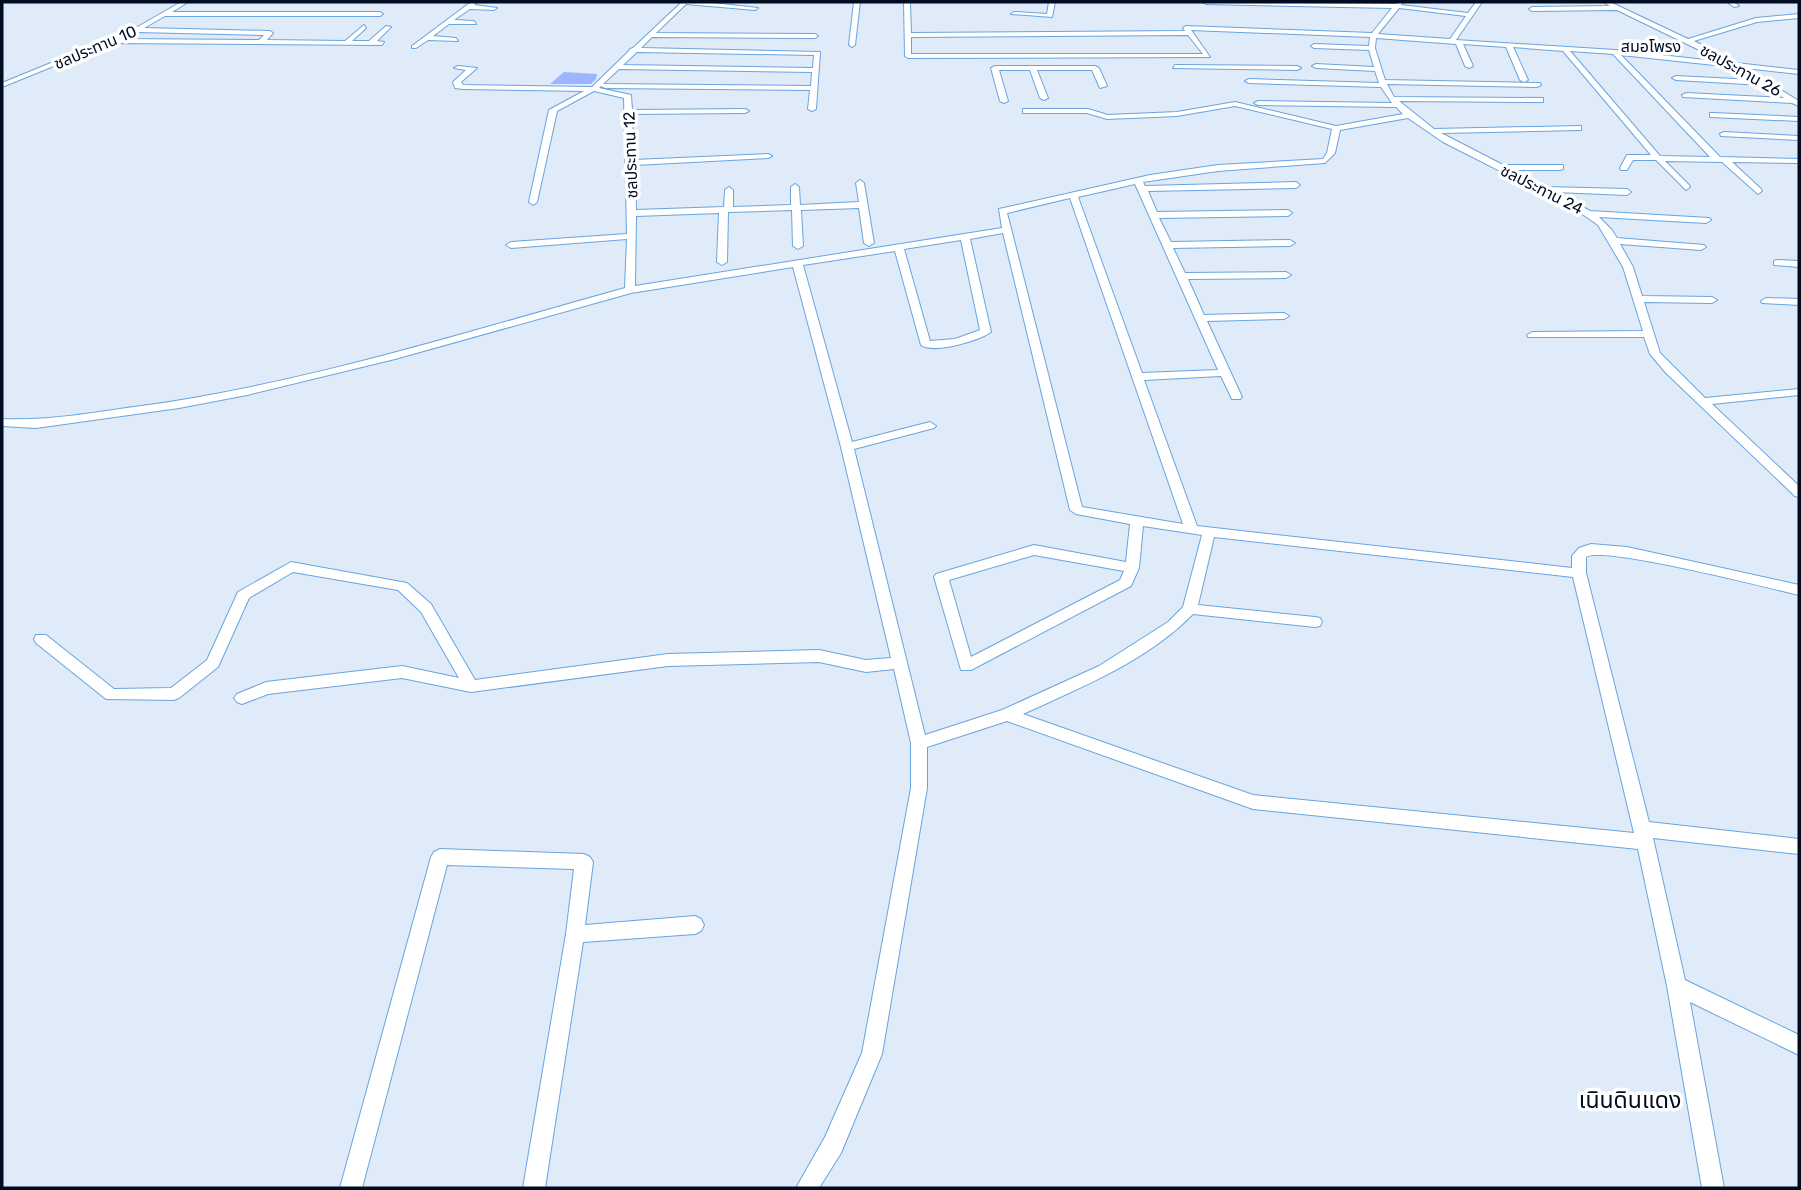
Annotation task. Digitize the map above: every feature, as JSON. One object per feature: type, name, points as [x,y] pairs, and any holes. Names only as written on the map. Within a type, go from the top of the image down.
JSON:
[{"type":"street","name":"ชลประทาน 10","points":[[2,85],[136,30],[185,2]]},
{"type":"street","points":[[414,47],[475,2]]},
{"type":"street","points":[[533,202],[553,110],[596,87],[685,2],[755,8]]},
{"type":"street","points":[[852,45],[857,2]]},
{"type":"street","points":[[907,2],[908,56],[1208,56]]},
{"type":"street","points":[[1014,14],[1050,16],[1052,2]]},
{"type":"street","points":[[1206,2],[1399,4],[1471,15]]},
{"type":"street","points":[[1456,41],[1479,2]]},
{"type":"street","name":"ชลประทาน 26","points":[[1606,2],[1734,64],[1797,103]]},
{"type":"street","points":[[1373,36],[1399,4]]},
{"type":"street","points":[[468,7],[494,8]]},
{"type":"street","points":[[1532,9],[1619,8]]},
{"type":"street","points":[[675,12],[688,12]]},
{"type":"street","points":[[702,12],[729,12]]},
{"type":"street","points":[[164,14],[380,14]]},
{"type":"street","points":[[1688,41],[1756,20],[1797,17]]},
{"type":"street","points":[[447,22],[474,23]]},
{"type":"street","points":[[981,34],[980,26],[1025,26]]},
{"type":"street","points":[[347,43],[364,27]]},
{"type":"street","points":[[371,43],[388,27]]},
{"type":"street","points":[[1216,66],[1186,28],[1564,48],[1799,72]]},
{"type":"street","points":[[136,30],[270,33],[261,42]]},
{"type":"street","points":[[908,35],[1189,33]]},
{"type":"street","points":[[650,34],[815,37]]},
{"type":"street","name":"ชลประทาน 24","points":[[1373,36],[1373,48],[1382,83],[1395,102],[1409,115],[1431,131],[1590,214],[1614,241],[1629,267],[1655,354],[1701,402],[1797,490]]},
{"type":"street","points":[[425,38],[456,40]]},
{"type":"street","points":[[110,41],[382,43]]},
{"type":"street","points":[[1456,41],[1469,65]]},
{"type":"street","points":[[1508,44],[1524,80]]},
{"type":"street","points":[[1314,46],[1373,48]]},
{"type":"street","points":[[1564,48],[1658,159],[1686,187]]},
{"type":"street","points":[[632,50],[818,53],[812,109]]},
{"type":"street","points":[[1615,52],[1722,160],[1758,191]]},
{"type":"street","points":[[1054,56],[1058,68]]},
{"type":"street","points":[[1664,62],[1734,64]]},
{"type":"street","points":[[1316,66],[1378,69]]},
{"type":"street","points":[[616,67],[815,70]]},
{"type":"street","points":[[1175,67],[1297,68]]},
{"type":"street","points":[[1190,67],[1197,77]]},
{"type":"street","points":[[458,68],[473,68],[457,82],[458,86],[463,87],[814,88]]},
{"type":"street","points":[[1004,101],[995,68],[1095,68],[1103,86]]},
{"type":"street","points":[[1033,68],[1044,97]]},
{"type":"street","points":[[1676,78],[1765,83]]},
{"type":"street","points":[[1249,81],[1537,85]]},
{"type":"street","name":"ชลประทาน 12","points":[[596,87],[628,97],[632,213],[631,290]]},
{"type":"street","points":[[1686,95],[1797,103]]},
{"type":"street","points":[[1249,103],[1540,100]]},
{"type":"street","points":[[1026,111],[1088,111],[1107,117],[1177,114],[1235,104],[1336,128],[1409,115]]},
{"type":"street","points":[[629,112],[746,111]]},
{"type":"street","points":[[1713,115],[1799,119]]},
{"type":"street","points":[[1336,128],[1331,153],[1325,161],[1218,168],[1002,211],[1076,510],[1192,530],[1579,573]]},
{"type":"street","points":[[1431,131],[1578,128]]},
{"type":"street","points":[[1724,134],[1799,138]]},
{"type":"street","points":[[631,163],[768,156]]},
{"type":"street","points":[[1624,168],[1630,157],[1794,161],[1799,169]]},
{"type":"street","points":[[1500,167],[1560,167]]},
{"type":"street","points":[[860,183],[869,243]]},
{"type":"street","points":[[1140,184],[1296,185]]},
{"type":"street","points":[[1140,184],[1236,397]]},
{"type":"street","points":[[795,187],[797,254],[919,743],[919,788],[872,1054],[833,1145],[807,1188]]},
{"type":"street","points":[[1544,189],[1627,192]]},
{"type":"street","points":[[722,262],[729,190]]},
{"type":"street","points":[[1073,195],[1192,530]]},
{"type":"street","points":[[632,213],[863,205]]},
{"type":"street","points":[[1154,215],[1288,213]]},
{"type":"street","points":[[1590,214],[1706,220]]},
{"type":"street","points":[[2,423],[36,424],[84,419],[247,392],[391,357],[631,290],[797,254],[899,247],[1007,230]]},
{"type":"street","points":[[511,245],[631,236]]},
{"type":"street","points":[[899,247],[926,345],[937,345],[986,332],[965,237]]},
{"type":"street","points":[[1614,241],[1701,247]]},
{"type":"street","points":[[1167,245],[1290,243]]},
{"type":"street","points":[[1777,264],[1799,264]]},
{"type":"street","points":[[1181,276],[1286,275]]},
{"type":"street","points":[[1637,299],[1712,300]]},
{"type":"street","points":[[1766,301],[1799,302]]},
{"type":"street","points":[[1200,318],[1284,317]]},
{"type":"street","points":[[1532,335],[1648,334]]},
{"type":"street","points":[[1137,377],[1225,373]]},
{"type":"street","points":[[1701,402],[1799,392]]},
{"type":"street","points":[[847,447],[930,426]]},
{"type":"street","points":[[1132,568],[1034,550],[942,578],[966,666],[1126,583],[1132,568],[1137,522]]},
{"type":"street","points":[[919,743],[1007,715],[1104,670],[1173,626],[1190,609],[1209,532]]},
{"type":"street","points":[[1713,1188],[1677,986],[1644,835],[1579,573],[1578,556],[1584,551],[1599,548],[1627,552],[1799,590]]},
{"type":"street","points":[[41,639],[111,695],[174,694],[213,663],[243,595],[291,567],[402,586],[426,608],[471,686]]},
{"type":"street","points":[[1190,609],[1315,622]]},
{"type":"street","points":[[242,698],[266,688],[402,672],[471,686],[680,660],[818,656],[866,666],[898,663]]},
{"type":"street","points":[[1007,715],[1253,802],[1799,846]]},
{"type":"street","points":[[351,1188],[440,857],[584,862],[534,1188]]},
{"type":"street","points":[[575,934],[695,925]]},
{"type":"street","points":[[1677,986],[1799,1045]]},
{"type":"building","points":[[564,72],[597,74],[591,84],[550,84]]},
{"type":"district","name":"สมอโพรง","points":[[1651,46]]},
{"type":"district","name":"เนินดินแดง","points":[[1630,1100]]}]
